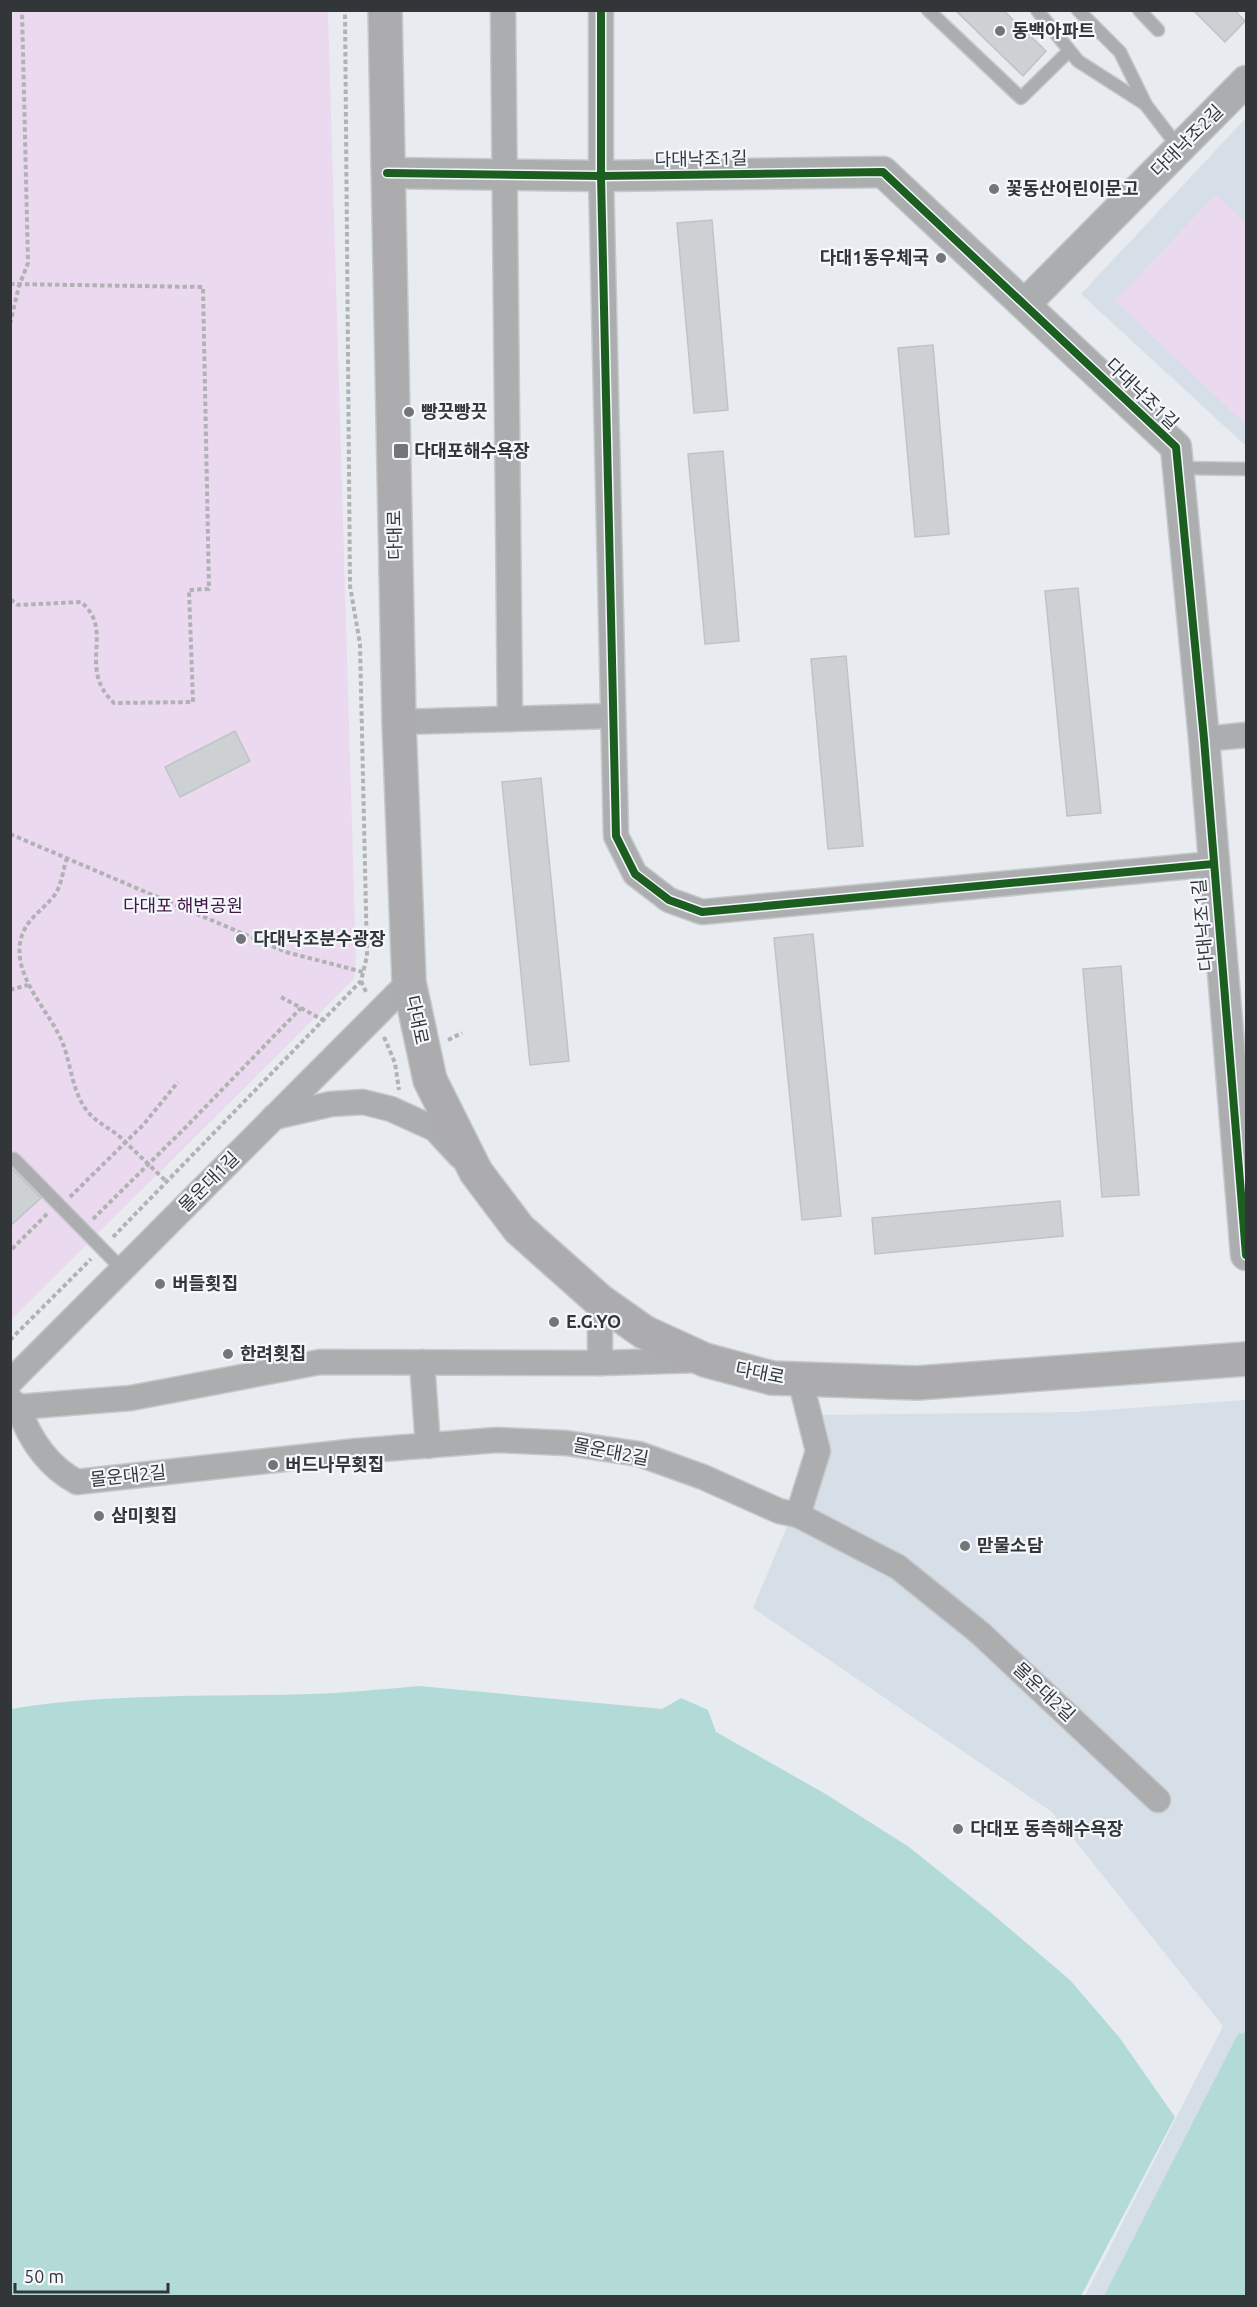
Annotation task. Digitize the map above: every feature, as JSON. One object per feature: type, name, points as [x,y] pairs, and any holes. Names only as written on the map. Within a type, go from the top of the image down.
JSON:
[{"type":"main road","name":"다대로","points":[[385,10],[399,722],[409,982],[430,1080],[476,1172],[519,1229],[600,1301],[644,1332],[705,1360],[772,1378],[917,1383],[1246,1359]]},
{"type":"street","points":[[502,10],[510,719]]},
{"type":"street","points":[[601,10],[601,176],[616,836],[635,873],[669,900],[702,912],[1213,864]]},
{"type":"street","name":"다대낙조2길","points":[[1026,303],[1246,81]]},
{"type":"street","name":"다대낙조1길","points":[[387,173],[601,176],[884,172],[1026,303],[1176,447],[1204,739],[1246,1255]]},
{"type":"street","points":[[399,722],[612,716]]},
{"type":"street","points":[[1204,739],[1246,735]]},
{"type":"street","name":"몰운대1길","points":[[10,1382],[409,982]]},
{"type":"street","points":[[274,1117],[332,1104],[363,1102],[391,1109],[435,1129],[476,1172]]},
{"type":"street","points":[[600,1301],[600,1363]]},
{"type":"street","points":[[14,1403],[131,1398],[320,1362],[600,1363],[705,1360]]},
{"type":"street","points":[[422,1362],[428,1446]]},
{"type":"street","points":[[798,1515],[818,1451],[800,1379]]},
{"type":"street","name":"몰운대2길","points":[[14,1403],[19,1432],[60,1473],[77,1482],[357,1451],[496,1440],[566,1443],[639,1454],[703,1477],[779,1511],[798,1515],[898,1567],[980,1633],[1158,1800]]},
{"type":"lane","points":[[928,10],[1021,98],[1069,51]]},
{"type":"lane","points":[[1037,10],[1078,61],[1146,105]]},
{"type":"lane","points":[[1078,10],[1120,52],[1146,105],[1179,149]]},
{"type":"lane","points":[[1138,10],[1158,30]]},
{"type":"lane","points":[[1178,468],[1246,469]]},
{"type":"lane","points":[[10,1159],[14,1159],[122,1269]]},
{"type":"path","points":[[10,324],[19,286],[28,263],[22,10]]},
{"type":"path","points":[[345,10],[350,586],[360,644],[367,957],[362,981],[370,1002]]},
{"type":"path","points":[[10,284],[19,286],[203,286],[209,589],[189,591],[193,702],[114,703],[104,694],[97,678],[95,665],[97,625],[93,612],[81,602],[18,605],[10,599]]},
{"type":"path","points":[[10,834],[286,952],[363,972]]},
{"type":"path","points":[[67,858],[57,891],[31,918],[22,937],[22,963],[28,985],[54,1024],[64,1046],[70,1074],[84,1108],[96,1121],[126,1143],[166,1182]]},
{"type":"path","points":[[10,1340],[362,981]]},
{"type":"path","points":[[10,990],[28,985]]},
{"type":"path","points":[[281,997],[323,1020]]},
{"type":"path","points":[[82,1228],[186,1128],[301,1008]]},
{"type":"path","points":[[382,1032],[395,1063],[400,1095]]},
{"type":"path","points":[[12,1249],[49,1212],[126,1143],[178,1082]]},
{"type":"shaded area","points":[[1246,118],[1246,446],[1081,294]]},
{"type":"shaded area","points":[[1246,1400],[1246,2296],[1085,2296],[1223,2026],[1052,1812],[753,1608],[808,1477],[801,1427],[810,1415],[1075,1412]]},
{"type":"shaded area","points":[[419,1686],[662,1709],[681,1698],[708,1710],[716,1732],[824,1793],[909,1847],[1070,1980],[1119,2037],[1175,2117],[1081,2296],[11,2296],[11,1709],[85,1700],[324,1693]]},
{"type":"shaded area","points":[[1246,2033],[1246,2296],[1104,2296],[1238,2034]]},
{"type":"green space","name":"다대포 해변공원","points":[[11,11],[328,11],[356,960],[354,979],[11,1320]]},
{"type":"green space","points":[[1216,194],[1246,223],[1246,425],[1115,301]]},
{"type":"building","name":"동백아파트","points":[[955,10],[1003,10],[1046,51],[1023,76]]},
{"type":"building","points":[[1193,10],[1234,10],[1245,21],[1225,42]]},
{"type":"building","points":[[712,220],[728,410],[694,413],[677,223]]},
{"type":"building","points":[[933,345],[949,534],[915,537],[898,348]]},
{"type":"building","points":[[723,451],[739,641],[705,644],[688,454]]},
{"type":"building","points":[[1078,588],[1101,813],[1067,816],[1045,591]]},
{"type":"building","points":[[846,656],[863,846],[828,849],[811,659]]},
{"type":"building","points":[[235,731],[250,761],[180,797],[165,767]]},
{"type":"building","points":[[541,778],[569,1061],[530,1065],[502,782]]},
{"type":"building","points":[[813,934],[841,1216],[802,1220],[774,938]]},
{"type":"building","points":[[1121,966],[1139,1195],[1102,1197],[1083,969]]},
{"type":"building","points":[[10,1167],[41,1198],[10,1226]]},
{"type":"building","points":[[1060,1201],[1063,1236],[875,1254],[872,1218]]},
{"type":"cycle path","points":[[601,10],[601,176],[616,836],[635,874],[669,900],[702,912],[1213,864]]},
{"type":"cycle path","points":[[387,173],[601,176],[883,172],[1176,447],[1204,739],[1246,1255]]},
{"type":"place","name":"동백아파트","points":[[1000,31]]},
{"type":"place","name":"꽃동산어린이문고","points":[[994,189]]},
{"type":"place","name":"다대1동우체국","points":[[941,258]]},
{"type":"place","name":"빵끗빵끗","points":[[409,412]]},
{"type":"place","name":"다대포해수욕장","points":[[401,451]]},
{"type":"place","name":"다대낙조분수광장","points":[[241,939]]},
{"type":"place","name":"버들횟집","points":[[160,1284]]},
{"type":"place","name":"E.G.YO","points":[[554,1322]]},
{"type":"place","name":"한려횟집","points":[[228,1354]]},
{"type":"place","name":"버드나무횟집","points":[[273,1465]]},
{"type":"place","name":"삼미횟집","points":[[99,1516]]},
{"type":"place","name":"맏물소담","points":[[965,1546]]},
{"type":"place","name":"다대포 동측해수욕장","points":[[958,1829]]}]
